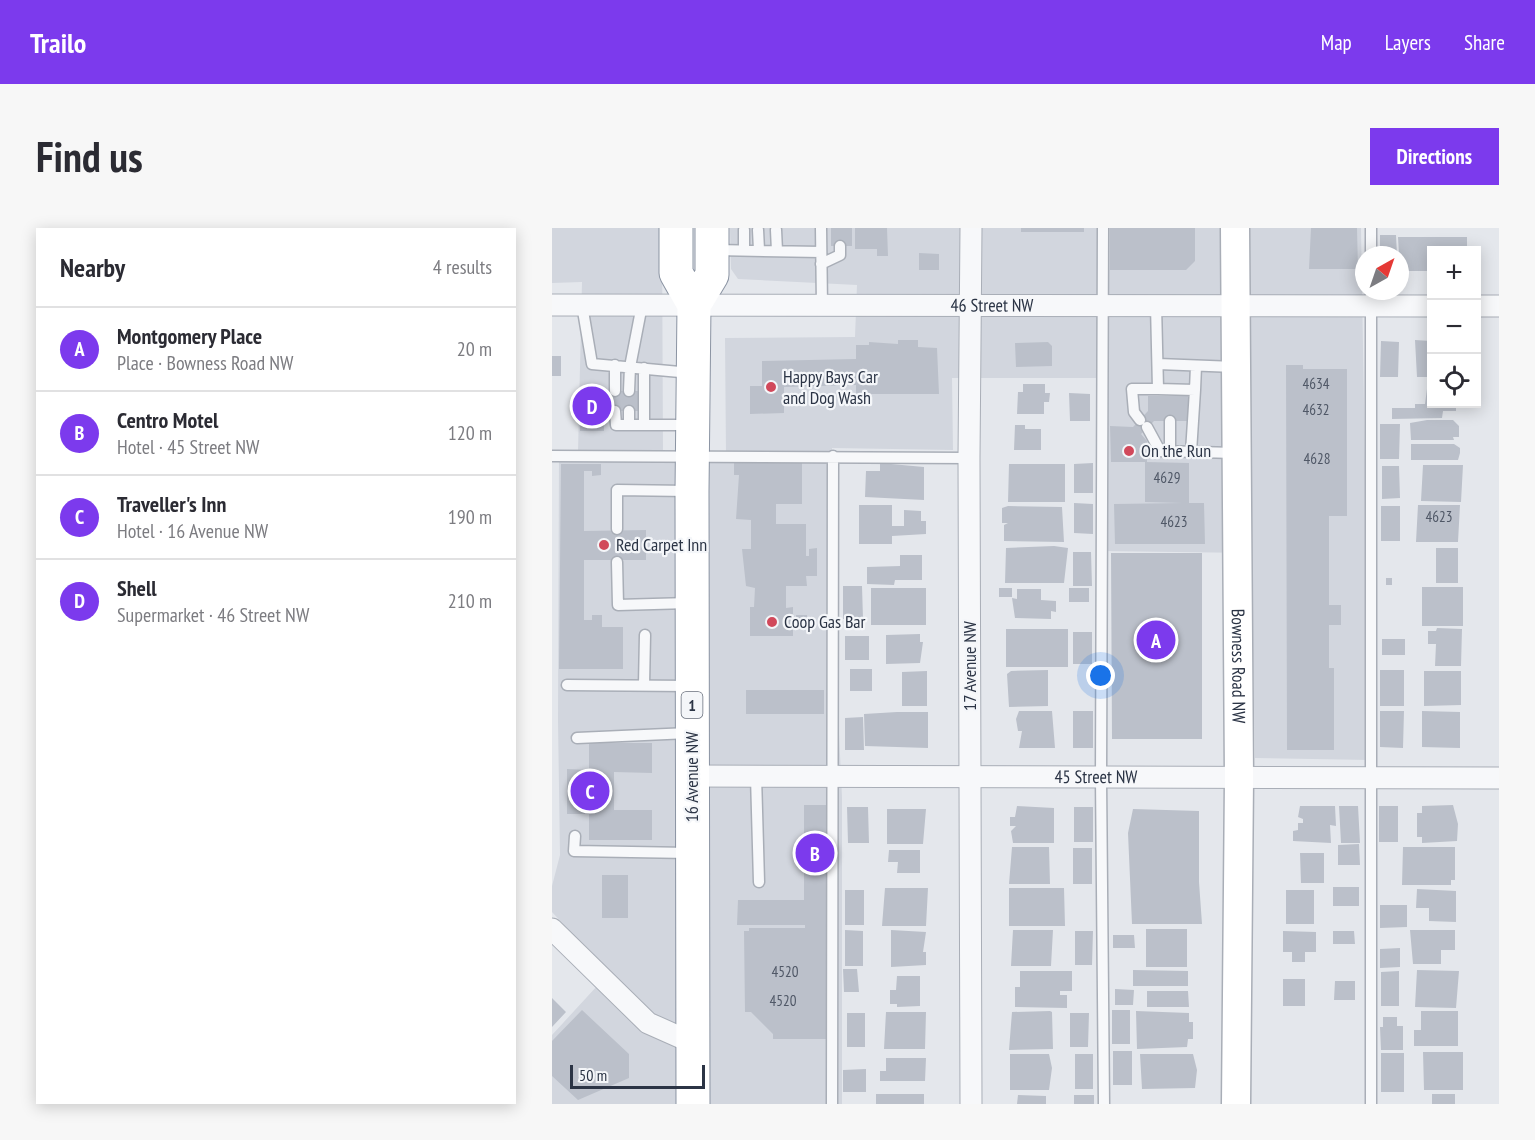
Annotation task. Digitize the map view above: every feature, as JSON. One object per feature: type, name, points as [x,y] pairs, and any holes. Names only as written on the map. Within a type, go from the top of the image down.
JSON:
[{"type":"highway","points":[[676,228],[676,273],[694,305],[712,275],[728,239]]},
{"type":"highway","name":"16 Avenue NW","points":[[693,1104],[692,441],[694,305]]},
{"type":"street","name":"17 Avenue NW","points":[[971,228],[969,458],[971,1104]]},
{"type":"street","name":"Bowness Road NW","points":[[1235,228],[1239,779],[1236,1104]]},
{"type":"street","name":"46 Street NW","points":[[552,305],[1103,306],[1236,304],[1355,299]]},
{"type":"street","name":"46 Street NW","points":[[1386,300],[1427,305]]},
{"type":"street","points":[[1481,306],[1499,306]]},
{"type":"street","name":"45 Street NW","points":[[692,776],[1101,779],[1499,778]]},
{"type":"street","points":[[552,929],[648,1023],[693,1043]]},
{"type":"lane","points":[[821,228],[822,306]]},
{"type":"lane","points":[[1103,228],[1101,779],[1104,1104]]},
{"type":"lane","points":[[1371,228],[1371,246]]},
{"type":"lane","points":[[758,230],[759,250]]},
{"type":"lane","points":[[776,230],[777,250]]},
{"type":"lane","points":[[728,239],[759,250],[821,252]]},
{"type":"lane","points":[[821,264],[840,255],[840,246]]},
{"type":"lane","points":[[1371,300],[1371,1104]]},
{"type":"lane","points":[[582,305],[592,364],[693,373]]},
{"type":"lane","points":[[1156,305],[1158,364],[1165,391]]},
{"type":"lane","points":[[629,391],[630,367],[642,306]]},
{"type":"lane","points":[[1158,364],[1236,367]]},
{"type":"lane","points":[[615,365],[615,391]]},
{"type":"lane","points":[[1191,452],[1196,366]]},
{"type":"lane","points":[[644,368],[644,425]]},
{"type":"lane","points":[[1195,390],[1132,389],[1134,412],[1160,451],[1237,453]]},
{"type":"lane","points":[[615,411],[616,425],[644,425],[692,441]]},
{"type":"lane","points":[[629,411],[629,425]]},
{"type":"lane","points":[[1170,421],[1170,451]]},
{"type":"lane","points":[[552,456],[692,441],[832,456],[969,458]]},
{"type":"lane","points":[[832,456],[832,1104]]},
{"type":"lane","points":[[617,529],[617,490],[692,491]]},
{"type":"lane","points":[[617,562],[618,605],[692,603]]},
{"type":"lane","points":[[644,685],[645,635]]},
{"type":"lane","points":[[567,685],[692,686]]},
{"type":"lane","points":[[577,738],[692,733]]},
{"type":"lane","points":[[756,776],[759,882]]},
{"type":"lane","points":[[575,836],[574,851],[692,853]]},
{"type":"shaded area","points":[[552,228],[662,228],[663,453],[726,454],[725,338],[855,337],[857,285],[738,279],[731,269],[730,228],[1361,228],[1361,246],[1355,246],[1355,300],[1362,300],[1370,760],[1255,758],[1251,553],[1102,551],[1104,378],[952,378],[953,450],[832,448],[832,585],[842,797],[842,1104],[552,1104],[552,1035],[609,973],[552,912],[552,886],[560,855],[559,452],[578,452],[582,282],[552,283]]},
{"type":"building","points":[[831,228],[852,228],[852,246],[831,246]]},
{"type":"building","points":[[855,228],[887,228],[888,256],[877,256],[877,249],[855,249]]},
{"type":"building","points":[[1021,228],[1084,228],[1084,232],[1021,232]]},
{"type":"building","points":[[1110,228],[1195,228],[1195,261],[1186,270],[1110,270]]},
{"type":"building","points":[[1311,228],[1357,228],[1355,269],[1309,269]]},
{"type":"building","points":[[1380,235],[1396,235],[1397,246],[1380,246]]},
{"type":"building","points":[[1398,237],[1467,237],[1467,246],[1427,246],[1427,271],[1409,271],[1409,246],[1399,246]]},
{"type":"building","points":[[919,253],[939,254],[939,270],[919,270]]},
{"type":"building","points":[[898,340],[918,340],[918,347],[937,348],[939,394],[856,394],[856,385],[784,387],[784,413],[750,414],[750,386],[762,386],[762,361],[856,359],[856,345],[869,345],[869,342],[898,344]]},
{"type":"building","points":[[1415,340],[1427,341],[1427,377],[1417,377]]},
{"type":"building","points":[[1381,341],[1399,342],[1398,377],[1380,377]]},
{"type":"building","points":[[1048,342],[1052,346],[1052,366],[1016,367],[1015,343]]},
{"type":"building","points":[[552,356],[561,356],[561,376],[552,376]]},
{"type":"building","points":[[1286,365],[1303,365],[1303,369],[1347,369],[1347,516],[1329,516],[1329,605],[1341,605],[1341,625],[1329,625],[1329,668],[1334,668],[1334,750],[1287,750]]},
{"type":"building","points":[[1023,384],[1045,384],[1045,393],[1050,393],[1049,402],[1044,402],[1044,414],[1017,414],[1018,392],[1023,392]]},
{"type":"building","points":[[1427,389],[1427,408],[1456,408],[1456,411],[1443,411],[1442,418],[1392,419],[1392,408],[1415,408],[1415,404],[1425,404]]},
{"type":"building","points":[[609,391],[639,391],[639,411],[609,411]]},
{"type":"building","points":[[1069,393],[1090,394],[1090,421],[1070,421]]},
{"type":"building","points":[[580,394],[604,394],[604,431],[580,431]]},
{"type":"building","points":[[1148,396],[1188,396],[1188,421],[1154,421],[1141,434],[1147,441],[1147,462],[1111,462],[1110,426],[1133,427],[1148,411]]},
{"type":"building","points":[[1427,420],[1453,420],[1459,426],[1459,437],[1453,437],[1454,440],[1411,440],[1410,423]]},
{"type":"building","points":[[1380,424],[1400,424],[1399,459],[1380,459]]},
{"type":"building","points":[[1015,425],[1025,425],[1025,429],[1041,429],[1041,450],[1014,450]]},
{"type":"building","points":[[1411,444],[1454,444],[1460,448],[1460,453],[1458,460],[1411,460]]},
{"type":"building","points":[[1145,462],[1189,463],[1189,503],[1204,503],[1205,544],[1115,544],[1114,504],[1182,503],[1145,502]]},
{"type":"building","points":[[734,463],[802,463],[802,504],[776,504],[776,524],[806,524],[806,556],[809,556],[809,549],[817,548],[817,576],[806,576],[807,586],[786,586],[786,608],[793,607],[793,636],[750,636],[750,607],[754,607],[755,588],[746,586],[742,549],[751,549],[751,520],[736,519],[739,475],[734,475]]},
{"type":"building","points":[[880,463],[924,467],[924,500],[865,497],[866,471],[880,471]]},
{"type":"building","points":[[1093,463],[1093,493],[1074,493],[1074,464]]},
{"type":"building","name":"Red Carpet Inn","points":[[561,464],[601,464],[601,475],[592,476],[592,471],[584,471],[584,531],[646,530],[646,560],[584,560],[584,620],[592,620],[592,615],[602,615],[602,627],[623,627],[623,669],[559,669]]},
{"type":"building","points":[[1009,464],[1065,464],[1065,502],[1008,502]]},
{"type":"building","points":[[1423,465],[1463,465],[1461,502],[1421,501]]},
{"type":"building","points":[[1382,466],[1399,466],[1400,498],[1382,499]]},
{"type":"building","points":[[1074,503],[1093,504],[1093,534],[1074,533]]},
{"type":"building","points":[[859,505],[892,505],[892,526],[904,526],[904,510],[921,511],[921,521],[926,521],[926,534],[892,536],[892,544],[859,544]]},
{"type":"building","points":[[1418,505],[1460,505],[1458,542],[1416,542]]},
{"type":"building","points":[[1008,506],[1062,507],[1064,542],[1004,541],[1004,525],[1008,523],[1002,523],[1002,508]]},
{"type":"building","points":[[1381,506],[1400,506],[1400,541],[1381,541]]},
{"type":"building","points":[[1054,546],[1068,548],[1064,583],[1005,583],[1006,548]]},
{"type":"building","points":[[1436,548],[1458,548],[1458,583],[1436,583]]},
{"type":"building","points":[[1073,552],[1091,552],[1092,586],[1073,586]]},
{"type":"building","points":[[1111,553],[1202,553],[1202,739],[1112,739]]},
{"type":"building","points":[[900,555],[922,555],[922,580],[895,580],[894,585],[867,584],[867,567],[900,566]]},
{"type":"building","points":[[1386,578],[1392,578],[1392,585],[1386,585]]},
{"type":"building","points":[[843,586],[862,586],[863,619],[843,619]]},
{"type":"building","points":[[1422,587],[1463,587],[1463,626],[1422,626]]},
{"type":"building","points":[[871,588],[926,588],[926,625],[871,625]]},
{"type":"building","points":[[999,588],[1012,588],[1012,597],[999,597]]},
{"type":"building","points":[[1069,588],[1089,588],[1089,602],[1069,602]]},
{"type":"building","points":[[1017,589],[1041,589],[1041,600],[1056,601],[1056,612],[1051,611],[1051,619],[1015,618],[1012,598],[1017,599]]},
{"type":"building","points":[[796,615],[807,615],[807,624],[796,624]]},
{"type":"building","points":[[1437,628],[1462,629],[1461,666],[1435,666],[1436,644],[1428,644],[1428,631],[1436,631]]},
{"type":"building","points":[[1006,629],[1068,629],[1068,667],[1006,667]]},
{"type":"building","points":[[1073,632],[1092,632],[1092,664],[1073,664]]},
{"type":"building","points":[[920,634],[920,642],[923,642],[920,663],[886,664],[886,635]]},
{"type":"building","points":[[845,636],[869,636],[869,660],[845,660]]},
{"type":"building","points":[[1382,639],[1405,639],[1405,655],[1382,655]]},
{"type":"building","points":[[850,669],[872,669],[872,691],[850,691]]},
{"type":"building","points":[[1048,670],[1048,706],[1009,707],[1007,674],[1011,671]]},
{"type":"building","points":[[1380,670],[1404,670],[1404,706],[1380,706]]},
{"type":"building","points":[[927,671],[927,706],[902,706],[902,672]]},
{"type":"building","points":[[1424,671],[1461,671],[1461,705],[1424,706]]},
{"type":"building","points":[[746,690],[824,690],[824,714],[746,714]]},
{"type":"building","points":[[1019,711],[1052,711],[1055,748],[1019,748],[1022,731],[1018,731],[1016,719]]},
{"type":"building","points":[[1073,711],[1093,711],[1093,748],[1073,748]]},
{"type":"building","points":[[1380,711],[1404,711],[1403,748],[1380,747]]},
{"type":"building","points":[[1422,711],[1460,712],[1460,748],[1422,747]]},
{"type":"building","points":[[928,712],[928,748],[865,746],[864,714]]},
{"type":"building","points":[[863,717],[864,750],[845,750],[845,718]]},
{"type":"building","points":[[589,743],[652,743],[652,773],[614,772],[614,810],[652,810],[652,840],[589,840],[589,814],[567,814],[567,769],[589,770]]},
{"type":"building","points":[[804,805],[826,805],[826,1039],[773,1039],[773,1034],[751,1012],[745,1012],[744,931],[749,931],[749,928],[805,928],[805,925],[737,925],[738,900],[804,900]]},
{"type":"building","points":[[1453,805],[1458,824],[1457,841],[1422,843],[1422,837],[1417,837],[1417,813],[1422,813],[1422,806]]},
{"type":"building","points":[[1017,806],[1054,808],[1054,843],[1013,843],[1011,831],[1016,826],[1010,826],[1010,817],[1015,817]]},
{"type":"building","points":[[1300,806],[1335,806],[1336,826],[1330,825],[1331,843],[1293,841],[1293,831],[1298,830],[1298,823],[1303,823],[1303,819],[1298,817]]},
{"type":"building","points":[[1339,806],[1358,806],[1360,843],[1341,843]]},
{"type":"building","points":[[1379,806],[1398,806],[1398,842],[1379,842]]},
{"type":"building","points":[[847,807],[868,807],[869,843],[848,843]]},
{"type":"building","points":[[1074,807],[1093,807],[1093,842],[1074,842]]},
{"type":"building","points":[[887,809],[926,809],[923,844],[887,844]]},
{"type":"building","points":[[1133,809],[1199,811],[1199,882],[1202,924],[1132,924],[1128,833]]},
{"type":"building","points":[[1359,844],[1360,865],[1338,865],[1338,845]]},
{"type":"building","points":[[1012,847],[1049,847],[1050,884],[1009,884]]},
{"type":"building","points":[[1403,847],[1455,847],[1455,880],[1451,880],[1451,885],[1402,885]]},
{"type":"building","points":[[1073,848],[1092,848],[1092,884],[1073,884]]},
{"type":"building","points":[[889,850],[920,850],[920,873],[897,873],[898,862],[888,862]]},
{"type":"building","points":[[1300,853],[1324,853],[1324,883],[1301,883]]},
{"type":"building","points":[[602,875],[628,875],[628,918],[602,918]]},
{"type":"building","points":[[1333,887],[1359,887],[1359,906],[1333,906]]},
{"type":"building","points":[[885,888],[928,888],[926,926],[882,926]]},
{"type":"building","points":[[1009,888],[1064,888],[1065,926],[1009,926]]},
{"type":"building","points":[[1417,889],[1456,891],[1456,922],[1429,921],[1429,908],[1416,908]]},
{"type":"building","points":[[845,890],[864,890],[864,925],[845,925]]},
{"type":"building","points":[[1286,890],[1314,890],[1314,924],[1286,924]]},
{"type":"building","points":[[1380,905],[1407,905],[1407,927],[1380,928]]},
{"type":"building","points":[[1146,929],[1187,929],[1187,967],[1146,967]]},
{"type":"building","points":[[845,930],[863,931],[863,966],[845,966]]},
{"type":"building","points":[[891,930],[926,932],[923,952],[926,952],[926,965],[891,967]]},
{"type":"building","points":[[1013,930],[1053,930],[1051,966],[1011,966]]},
{"type":"building","points":[[1410,930],[1455,930],[1455,950],[1441,950],[1441,964],[1413,964]]},
{"type":"building","points":[[1075,931],[1093,931],[1092,965],[1075,965]]},
{"type":"building","points":[[1283,931],[1316,932],[1316,952],[1305,952],[1305,962],[1292,962],[1292,952],[1283,952]]},
{"type":"building","points":[[1333,931],[1354,931],[1355,944],[1333,944]]},
{"type":"building","points":[[1113,935],[1134,935],[1135,948],[1113,948]]},
{"type":"building","points":[[1400,948],[1400,967],[1380,968],[1380,949]]},
{"type":"building","points":[[843,969],[857,969],[859,992],[844,992]]},
{"type":"building","points":[[1133,970],[1188,971],[1188,986],[1133,986]]},
{"type":"building","points":[[1417,970],[1459,971],[1456,1008],[1415,1007]]},
{"type":"building","points":[[1020,971],[1072,971],[1072,991],[1060,991],[1060,995],[1067,995],[1067,1008],[1015,1007],[1015,987],[1020,987]]},
{"type":"building","points":[[1399,971],[1399,1006],[1381,1006],[1381,972]]},
{"type":"building","points":[[897,976],[920,976],[920,1006],[897,1007],[897,1004],[890,1004],[890,990],[896,990]]},
{"type":"building","points":[[1283,979],[1305,979],[1305,1006],[1283,1006]]},
{"type":"building","points":[[1335,981],[1355,981],[1355,1000],[1334,1000]]},
{"type":"building","points":[[1115,989],[1134,990],[1133,1005],[1115,1005]]},
{"type":"building","points":[[1147,991],[1188,991],[1189,1007],[1147,1007]]},
{"type":"building","points":[[552,998],[566,1012],[552,1027]]},
{"type":"building","points":[[582,1010],[629,1054],[629,1078],[578,1100],[552,1076],[552,1041]]},
{"type":"building","points":[[1112,1010],[1130,1010],[1130,1044],[1112,1044]]},
{"type":"building","points":[[1136,1011],[1189,1013],[1189,1022],[1193,1022],[1193,1039],[1188,1039],[1187,1047],[1137,1049]]},
{"type":"building","points":[[1421,1011],[1458,1011],[1458,1046],[1414,1046],[1414,1030],[1421,1030]]},
{"type":"building","points":[[886,1012],[926,1012],[925,1049],[884,1049]]},
{"type":"building","points":[[1012,1012],[1052,1012],[1053,1049],[1009,1050]]},
{"type":"building","points":[[847,1013],[865,1013],[865,1047],[847,1047]]},
{"type":"building","points":[[1070,1013],[1089,1013],[1088,1047],[1070,1047]]},
{"type":"building","points":[[1383,1017],[1397,1017],[1397,1026],[1403,1026],[1403,1050],[1381,1050],[1380,1027],[1383,1027]]},
{"type":"building","points":[[1113,1051],[1132,1051],[1132,1085],[1113,1085]]},
{"type":"building","points":[[1423,1052],[1463,1052],[1463,1090],[1424,1090]]},
{"type":"building","points":[[1381,1053],[1404,1053],[1404,1092],[1381,1092]]},
{"type":"building","points":[[1010,1054],[1049,1054],[1052,1068],[1049,1090],[1010,1090]]},
{"type":"building","points":[[1075,1054],[1093,1054],[1093,1089],[1075,1089]]},
{"type":"building","points":[[1140,1054],[1193,1054],[1197,1070],[1195,1088],[1142,1089]]},
{"type":"building","points":[[886,1058],[926,1058],[925,1081],[880,1081],[880,1071],[886,1071]]},
{"type":"building","points":[[866,1069],[866,1092],[843,1092],[843,1070]]},
{"type":"building","points":[[876,1094],[924,1094],[924,1104],[876,1104]]},
{"type":"building","points":[[1432,1094],[1455,1094],[1455,1104],[1432,1104]]},
{"type":"building","points":[[1018,1095],[1046,1096],[1046,1104],[1017,1104]]},
{"type":"building","points":[[1074,1095],[1094,1095],[1094,1104],[1074,1104]]},
{"type":"place","name":"Happy Bays Car and Dog Wash","points":[[771,387]]},
{"type":"place","name":"Shell","points":[[592,406]]},
{"type":"place","name":"On the Run","points":[[1129,451]]},
{"type":"place","name":"Red Carpet Inn","points":[[604,545]]},
{"type":"place","name":"Coop Gas Bar","points":[[772,622]]},
{"type":"place","name":"Montgomery Place","points":[[1156,640]]},
{"type":"place","name":"Traveller's Inn","points":[[590,791]]},
{"type":"place","name":"Centro Motel","points":[[815,853]]}]
